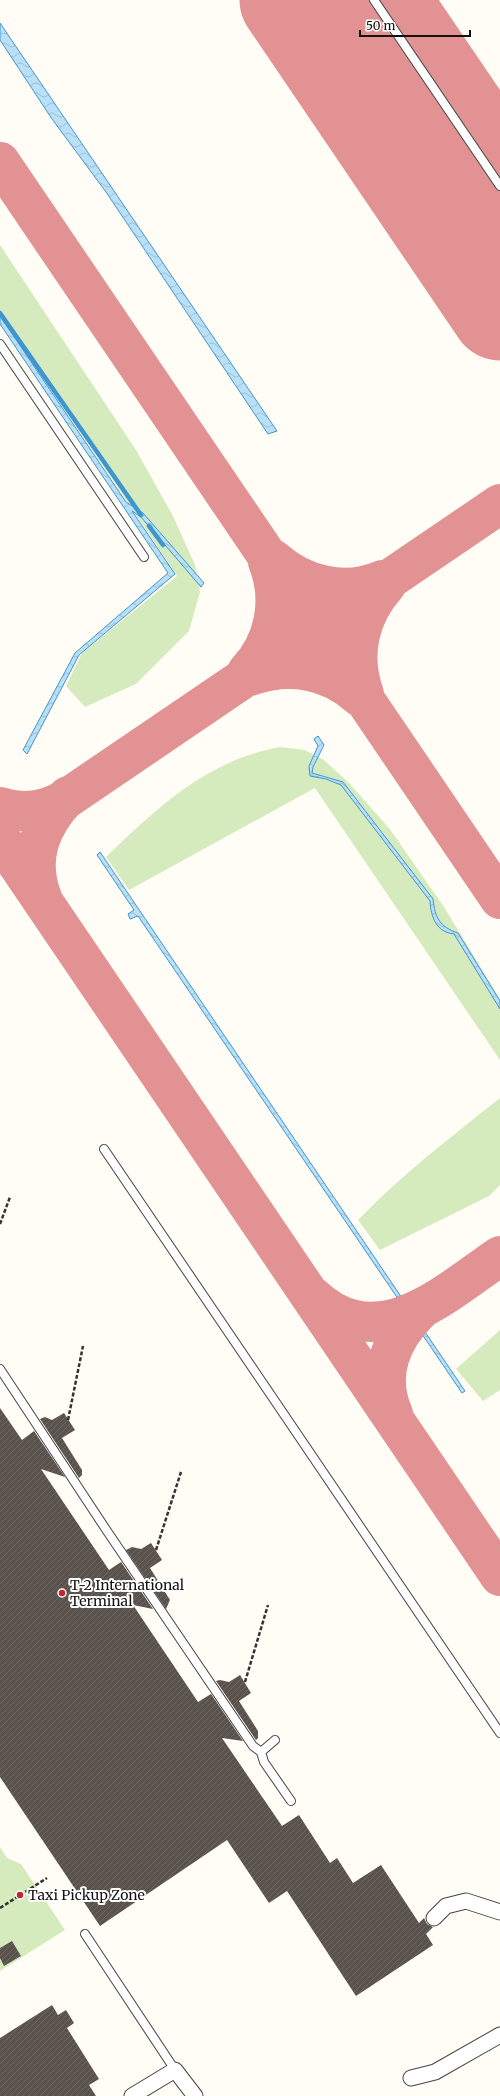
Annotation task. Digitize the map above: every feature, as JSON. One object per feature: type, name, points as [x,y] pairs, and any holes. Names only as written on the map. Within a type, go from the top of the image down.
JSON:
[{"type":"street","points":[[434,1918],[446,1906],[466,1901],[500,1912]]},
{"type":"street","points":[[411,2078],[435,2072],[500,2035]]},
{"type":"street","points":[[132,2096],[175,2070],[195,2096]]},
{"type":"lane","points":[[374,0],[500,186]]},
{"type":"lane","points":[[0,344],[144,557]]},
{"type":"lane","points":[[104,1149],[500,1733]]},
{"type":"lane","points":[[0,1369],[107,1531],[253,1746],[261,1752],[264,1762],[291,1801]]},
{"type":"lane","points":[[261,1752],[275,1740]]},
{"type":"lane","points":[[85,1934],[175,2070]]},
{"type":"path","points":[[0,1224],[10,1197]]},
{"type":"path","points":[[68,1420],[83,1346]]},
{"type":"path","points":[[156,1550],[181,1472]]},
{"type":"path","points":[[245,1682],[268,1605]]},
{"type":"path","points":[[0,1908],[47,1878]]},
{"type":"green space","points":[[0,245],[136,450],[173,516],[195,565],[198,579],[200,592],[189,631],[136,684],[85,707],[66,686],[82,653],[177,576],[0,311]]},
{"type":"green space","points":[[280,747],[305,750],[324,760],[348,782],[389,828],[444,907],[500,999],[500,1060],[315,788],[129,890],[106,857],[145,820],[185,788],[229,763],[253,754]]},
{"type":"green space","points":[[500,1098],[500,1185],[489,1196],[380,1250],[358,1220],[391,1187]]},
{"type":"green space","points":[[500,1330],[500,1390],[483,1401],[456,1369]]},
{"type":"green space","points":[[0,1847],[7,1858],[21,1864],[65,1930],[0,1971]]},
{"type":"water","points":[[0,23],[277,431],[268,434],[106,192],[52,119],[0,40]]},
{"type":"water","points":[[0,316],[126,502],[143,513],[204,583],[201,587],[141,517],[132,511],[175,574],[79,655],[27,754],[23,750],[75,653],[168,573],[0,324]]},
{"type":"water","points":[[318,736],[324,745],[313,767],[312,773],[343,782],[433,899],[437,917],[443,925],[458,933],[500,1001],[500,1009],[454,934],[448,933],[439,927],[433,918],[430,901],[341,785],[326,779],[310,776],[309,766],[318,746],[314,739]]},
{"type":"water","points":[[100,852],[465,1391],[462,1393],[138,916],[130,919],[128,914],[134,910],[97,855]]},
{"type":"building","name":"T-2 International Terminal","points":[[0,1408],[22,1440],[34,1431],[65,1477],[41,1469],[109,1570],[121,1562],[153,1609],[133,1605],[198,1702],[211,1694],[243,1741],[222,1738],[282,1826],[299,1815],[330,1863],[337,1858],[353,1883],[381,1865],[419,1923],[424,1918],[427,1924],[433,1927],[426,1934],[433,1945],[356,1996],[287,1891],[269,1903],[227,1840],[100,1926],[0,1777]]},
{"type":"building","points":[[64,1413],[75,1430],[62,1438],[82,1470],[82,1475],[79,1478],[40,1419],[45,1417],[52,1420]]},
{"type":"building","points":[[151,1543],[162,1560],[150,1568],[170,1600],[166,1609],[126,1550],[132,1547],[141,1549]]},
{"type":"building","points":[[240,1675],[251,1693],[239,1701],[258,1731],[258,1738],[256,1740],[216,1681],[220,1680],[229,1682]]},
{"type":"building","points":[[12,1941],[21,1956],[4,1966],[0,1958],[0,1948]]},
{"type":"building","points":[[52,2005],[58,2015],[66,2010],[74,2023],[67,2028],[99,2079],[89,2085],[96,2096],[0,2096],[0,2038]]},
{"type":"waterway","points":[[0,313],[141,515]]},
{"type":"waterway","points":[[149,526],[163,545]]},
{"type":"taxiway","points":[[0,162],[500,899]]},
{"type":"taxiway","points":[[0,807],[17,811],[34,810],[42,809],[66,799],[500,504]]},
{"type":"taxiway","points":[[273,559],[297,576],[325,586],[339,588],[354,587],[368,585],[382,580]]},
{"type":"taxiway","points":[[247,672],[257,660],[264,648],[274,620],[275,591],[273,576],[268,562]]},
{"type":"taxiway","points":[[364,694],[358,665],[360,636],[363,622],[369,609],[386,585]]},
{"type":"taxiway","points":[[250,676],[279,669],[308,671],[322,674],[336,680],[348,687],[360,697]]},
{"type":"taxiway","points":[[42,898],[36,869],[36,856],[39,843],[50,819],[68,796]]},
{"type":"taxiway","points":[[0,838],[500,1576]]},
{"type":"taxiway","points":[[312,1296],[337,1314],[361,1321],[386,1321],[410,1314],[433,1302],[500,1256]]},
{"type":"taxiway","points":[[393,1414],[388,1399],[386,1371],[394,1345],[401,1333],[420,1310],[415,1313]]},
{"type":"runway","points":[[289,0],[500,311]]},
{"type":"runway","points":[[379,0],[500,178]]},
{"type":"place","name":"T-2 International Terminal","points":[[62,1593]]},
{"type":"place","name":"Taxi Pickup Zone","points":[[20,1895]]}]
